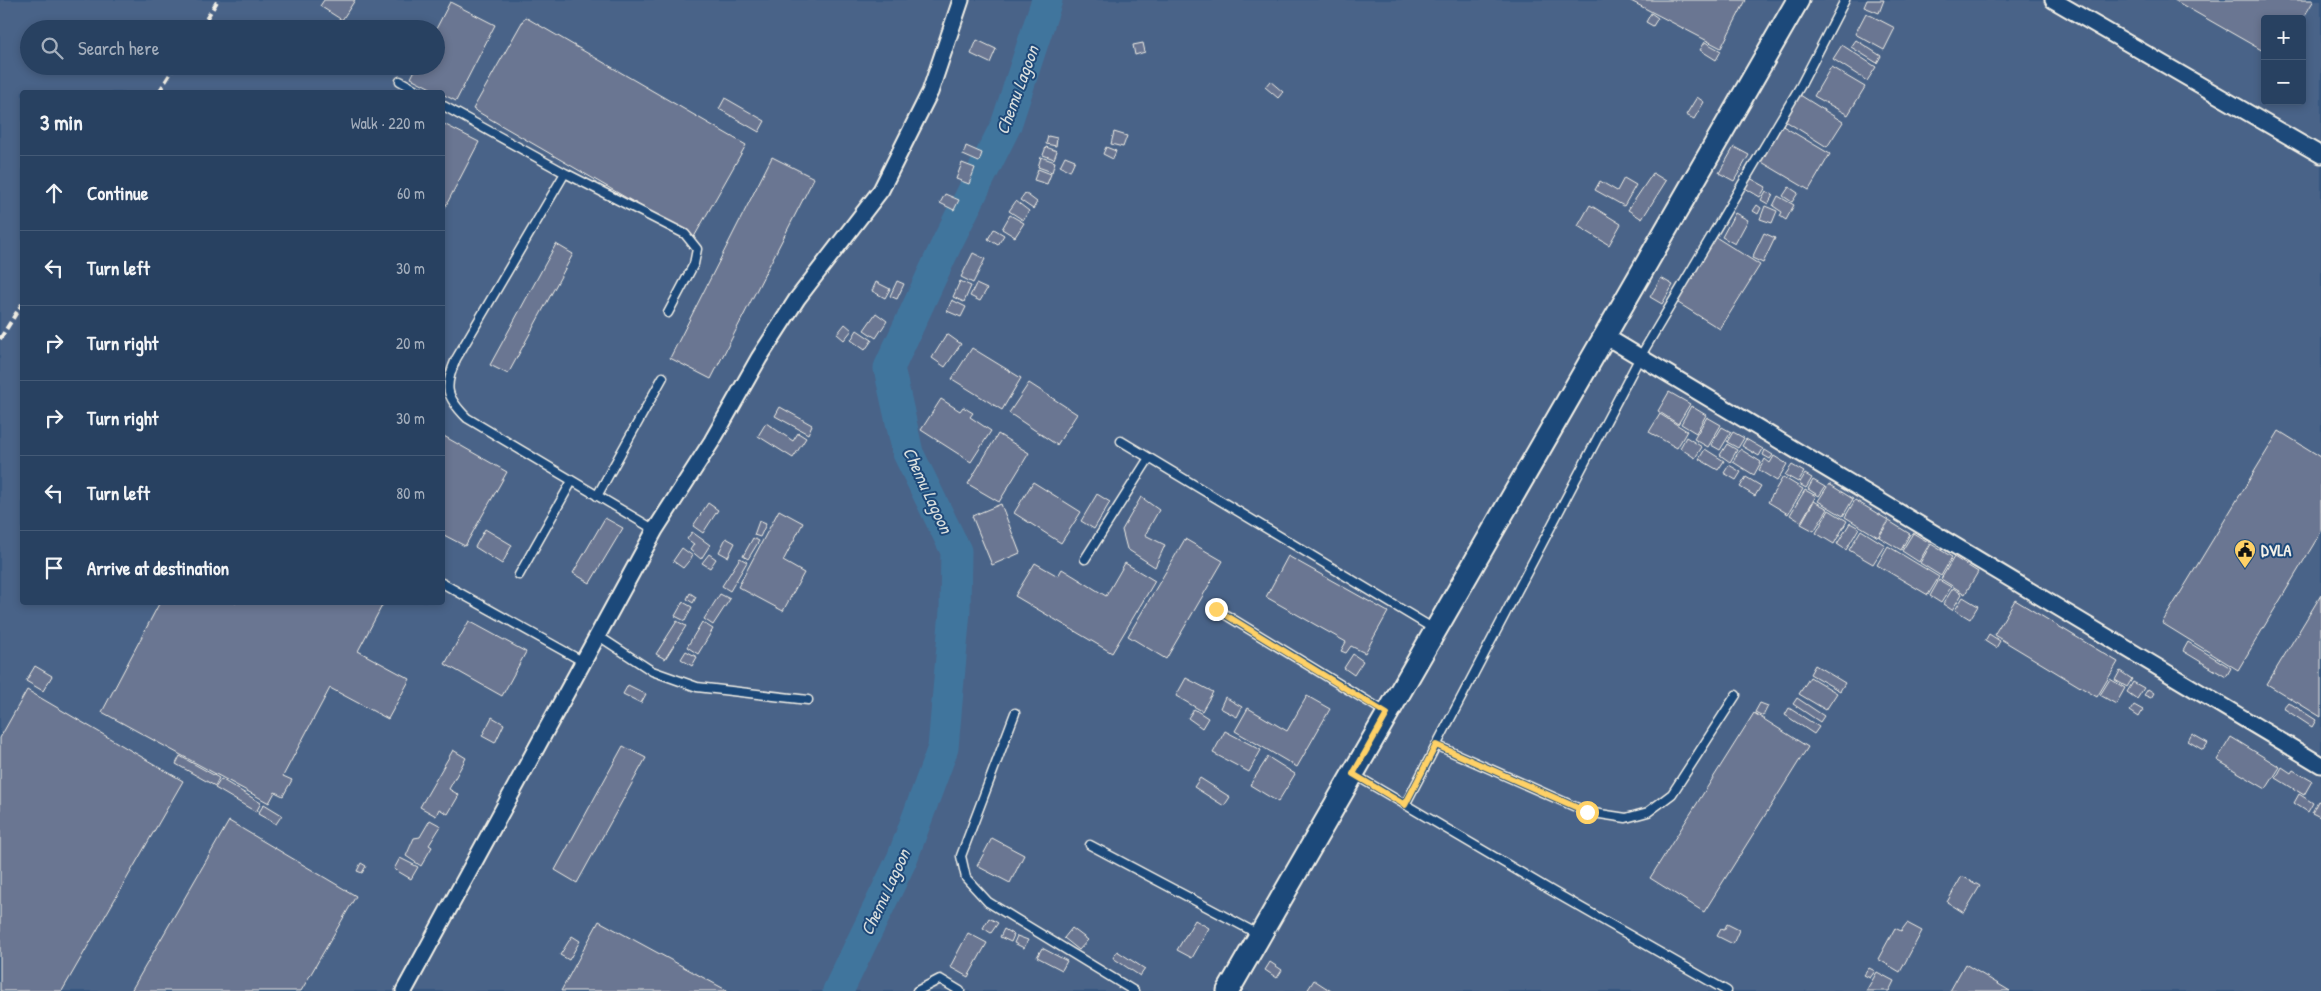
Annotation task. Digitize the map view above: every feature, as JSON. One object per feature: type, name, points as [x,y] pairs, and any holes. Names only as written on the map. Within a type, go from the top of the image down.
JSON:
[{"type":"street","points":[[404,991],[655,530],[712,441],[758,358],[797,299],[881,190],[930,92],[961,0]]},
{"type":"street","points":[[1228,991],[1798,0]]},
{"type":"street","points":[[2053,0],[2321,155]]},
{"type":"street","points":[[1605,336],[2321,765]]},
{"type":"lane","points":[[1405,805],[1640,357],[1801,85],[1845,0]]},
{"type":"lane","points":[[400,82],[416,90]]},
{"type":"lane","points":[[445,107],[566,173],[685,234],[697,249],[694,264],[668,312]]},
{"type":"lane","points":[[566,173],[456,359],[447,381],[453,403],[467,418],[655,530]]},
{"type":"lane","points":[[597,496],[663,377]]},
{"type":"lane","points":[[1121,441],[1436,630]]},
{"type":"lane","points":[[1084,559],[1149,458]]},
{"type":"lane","points":[[519,575],[572,481]]},
{"type":"lane","points":[[445,585],[582,662]]},
{"type":"lane","points":[[1216,609],[1387,714]]},
{"type":"lane","points":[[597,635],[652,672],[697,687],[808,700]]},
{"type":"lane","points":[[1436,745],[1587,812],[1626,818],[1648,812],[1672,794],[1736,695]]},
{"type":"lane","points":[[1015,713],[961,856],[966,878],[988,902],[1134,991]]},
{"type":"lane","points":[[1353,774],[1728,991]]},
{"type":"lane","points":[[1090,845],[1260,935]]},
{"type":"lane","points":[[917,991],[940,979],[960,991]]},
{"type":"shaded area","points":[[0,0],[2321,0],[2321,991],[0,991]]},
{"type":"building","points":[[324,0],[355,0],[342,20],[320,6]]},
{"type":"building","points":[[1629,0],[1746,0],[1721,48]]},
{"type":"building","points":[[1867,0],[1884,0],[1879,13],[1864,7]]},
{"type":"building","points":[[2174,0],[2314,0],[2305,15],[2261,15],[2261,50]]},
{"type":"building","points":[[450,2],[495,25],[456,101],[445,95],[445,90],[434,90],[411,78],[412,75],[445,75],[445,20],[441,20]]},
{"type":"building","points":[[1651,13],[1658,18],[1653,26],[1646,22]]},
{"type":"building","points":[[1866,13],[1895,28],[1884,50],[1855,34]]},
{"type":"building","points":[[525,17],[746,145],[694,237],[473,109]]},
{"type":"building","points":[[977,40],[996,49],[990,63],[971,54]]},
{"type":"building","points":[[1856,40],[1881,56],[1877,63],[1851,47]]},
{"type":"building","points":[[1705,42],[1721,51],[1716,60],[1700,50]]},
{"type":"building","points":[[1143,43],[1145,52],[1135,55],[1133,45]]},
{"type":"building","points":[[1842,45],[1876,67],[1867,81],[1833,59]]},
{"type":"building","points":[[1831,67],[1865,87],[1848,115],[1814,96]]},
{"type":"building","points":[[1270,81],[1283,92],[1278,98],[1265,87]]},
{"type":"building","points":[[1800,95],[1843,122],[1827,147],[1784,120]]},
{"type":"building","points":[[1697,97],[1704,102],[1694,119],[1686,115]]},
{"type":"building","points":[[725,98],[765,121],[759,132],[719,109]]},
{"type":"building","points":[[445,125],[479,142],[445,207]]},
{"type":"building","points":[[1781,125],[1830,154],[1809,190],[1760,161]]},
{"type":"building","points":[[1114,132],[1127,136],[1123,147],[1111,144]]},
{"type":"building","points":[[1048,136],[1057,138],[1056,146],[1046,144]]},
{"type":"building","points":[[966,146],[982,153],[979,162],[963,155]]},
{"type":"building","points":[[1046,147],[1057,151],[1054,159],[1043,155]]},
{"type":"building","points":[[1106,147],[1116,151],[1113,159],[1103,154]]},
{"type":"building","points":[[1734,147],[1749,155],[1734,181],[1719,173]]},
{"type":"building","points":[[1065,156],[1075,160],[1070,171],[1060,166]]},
{"type":"building","points":[[772,157],[814,178],[711,379],[670,358]]},
{"type":"building","points":[[1041,157],[1055,162],[1052,172],[1038,167]]},
{"type":"building","points":[[962,163],[975,168],[969,184],[956,179]]},
{"type":"building","points":[[1038,169],[1051,174],[1047,184],[1034,180]]},
{"type":"building","points":[[1653,173],[1666,181],[1642,219],[1628,210]]},
{"type":"building","points":[[1624,178],[1636,185],[1624,206],[1595,190],[1600,181],[1617,191]]},
{"type":"building","points":[[1750,178],[1766,187],[1760,197],[1745,188]]},
{"type":"building","points":[[1789,187],[1798,193],[1792,202],[1783,196]]},
{"type":"building","points":[[1766,191],[1773,195],[1768,204],[1761,200]]},
{"type":"building","points":[[1025,193],[1037,202],[1033,209],[1020,200]]},
{"type":"building","points":[[945,194],[959,200],[954,210],[940,203]]},
{"type":"building","points":[[1778,196],[1794,205],[1786,220],[1780,216],[1782,212],[1773,206]]},
{"type":"building","points":[[1016,201],[1029,211],[1023,220],[1009,211]]},
{"type":"building","points":[[1590,205],[1621,224],[1609,245],[1578,226]]},
{"type":"building","points":[[1757,205],[1761,208],[1758,214],[1753,211]]},
{"type":"building","points":[[1765,206],[1777,211],[1772,223],[1760,219]]},
{"type":"building","points":[[1735,213],[1748,220],[1735,244],[1722,237]]},
{"type":"building","points":[[1010,215],[1024,223],[1015,237],[1002,229]]},
{"type":"building","points":[[994,229],[1004,235],[998,245],[988,239]]},
{"type":"building","points":[[1764,233],[1775,238],[1763,263],[1752,258]]},
{"type":"building","points":[[1714,236],[1760,265],[1720,329],[1675,301]]},
{"type":"building","points":[[556,244],[573,254],[508,374],[490,365]]},
{"type":"building","points":[[973,253],[985,259],[973,283],[961,277]]},
{"type":"building","points":[[1661,278],[1673,285],[1662,304],[1650,297]]},
{"type":"building","points":[[897,281],[904,284],[897,299],[890,296]]},
{"type":"building","points":[[960,281],[971,286],[964,302],[953,297]]},
{"type":"building","points":[[876,282],[890,289],[885,298],[872,291]]},
{"type":"building","points":[[976,284],[987,289],[980,301],[970,296]]},
{"type":"building","points":[[952,300],[966,307],[961,317],[947,311]]},
{"type":"building","points":[[876,313],[887,321],[876,338],[864,330]]},
{"type":"building","points":[[845,324],[852,330],[844,340],[837,334]]},
{"type":"building","points":[[857,330],[872,340],[865,350],[851,340]]},
{"type":"building","points":[[947,334],[961,344],[945,367],[932,358]]},
{"type":"building","points":[[972,348],[1021,378],[1002,410],[952,379]]},
{"type":"building","points":[[1029,383],[1077,414],[1057,445],[1009,413]]},
{"type":"building","points":[[1669,392],[1690,404],[1678,424],[1658,411]]},
{"type":"building","points":[[941,399],[960,411],[963,407],[973,413],[970,417],[991,431],[971,462],[921,430]]},
{"type":"building","points":[[1691,406],[1706,415],[1696,433],[1681,424]]},
{"type":"building","points":[[780,407],[812,425],[808,434],[775,416]]},
{"type":"building","points":[[1660,414],[1687,431],[1677,448],[1649,432]]},
{"type":"building","points":[[1707,417],[1721,425],[1708,447],[1694,439]]},
{"type":"building","points":[[766,423],[793,441],[798,433],[806,438],[793,458],[758,436]]},
{"type":"building","points":[[1722,427],[1731,432],[1720,450],[1711,445]]},
{"type":"building","points":[[2279,431],[2321,457],[2321,532],[2238,670],[2162,623]]},
{"type":"building","points":[[1733,432],[1744,438],[1738,448],[1727,442]]},
{"type":"building","points":[[998,434],[1029,453],[999,502],[968,484]]},
{"type":"building","points":[[445,437],[507,472],[465,546],[445,536]]},
{"type":"building","points":[[1686,437],[1702,447],[1695,458],[1680,448]]},
{"type":"building","points":[[1746,439],[1763,449],[1759,456],[1742,446]]},
{"type":"building","points":[[1727,444],[1737,450],[1730,462],[1720,455]]},
{"type":"building","points":[[1705,449],[1724,461],[1718,470],[1699,459]]},
{"type":"building","points":[[1740,449],[1761,462],[1754,475],[1733,462]]},
{"type":"building","points":[[1765,450],[1773,455],[1770,459],[1763,455]]},
{"type":"building","points":[[1774,456],[1787,464],[1777,481],[1759,470],[1765,459],[1770,463]]},
{"type":"building","points":[[1729,465],[1741,472],[1736,480],[1724,473]]},
{"type":"building","points":[[1792,465],[1804,472],[1798,482],[1785,475]]},
{"type":"building","points":[[1805,474],[1812,478],[1806,488],[1799,484]]},
{"type":"building","points":[[1746,477],[1761,486],[1755,496],[1740,487]]},
{"type":"building","points":[[1783,477],[1803,489],[1788,514],[1768,502]]},
{"type":"building","points":[[1813,480],[1825,487],[1819,496],[1808,489]]},
{"type":"building","points":[[1033,482],[1081,512],[1061,543],[1014,513]]},
{"type":"building","points":[[1829,484],[1853,499],[1843,516],[1818,501]]},
{"type":"building","points":[[1805,490],[1816,496],[1801,522],[1790,515]]},
{"type":"building","points":[[1097,494],[1110,502],[1094,529],[1081,521]]},
{"type":"building","points":[[1141,497],[1159,510],[1145,535],[1165,545],[1155,567],[1127,549],[1122,530]]},
{"type":"building","points":[[1855,500],[1888,520],[1878,537],[1845,517]]},
{"type":"building","points":[[1814,501],[1828,509],[1814,531],[1801,524]]},
{"type":"building","points":[[708,503],[718,510],[703,533],[693,526]]},
{"type":"building","points":[[1001,504],[1020,553],[992,565],[972,516]]},
{"type":"building","points":[[779,510],[803,523],[783,561],[804,573],[783,611],[738,587]]},
{"type":"building","points":[[1829,510],[1847,521],[1834,544],[1816,533]]},
{"type":"building","points":[[605,518],[623,528],[590,583],[573,573]]},
{"type":"building","points":[[759,521],[766,524],[760,537],[754,535]]},
{"type":"building","points":[[1889,521],[1910,534],[1901,550],[1879,537]]},
{"type":"building","points":[[1850,523],[1859,528],[1846,550],[1837,544]]},
{"type":"building","points":[[485,529],[512,545],[502,564],[475,547]]},
{"type":"building","points":[[1861,530],[1885,545],[1873,564],[1849,550]]},
{"type":"building","points":[[692,532],[710,545],[701,559],[690,550],[694,544],[687,539]]},
{"type":"building","points":[[1913,533],[1930,543],[1919,562],[1902,551]]},
{"type":"building","points":[[726,538],[735,543],[728,557],[719,552]]},
{"type":"building","points":[[753,538],[759,541],[748,559],[743,556]]},
{"type":"building","points":[[1185,539],[1223,561],[1166,659],[1128,636]]},
{"type":"building","points":[[1931,544],[1952,557],[1941,576],[1920,563]]},
{"type":"building","points":[[1888,546],[1939,577],[1928,595],[1877,565]]},
{"type":"building","points":[[682,548],[693,556],[683,568],[673,561]]},
{"type":"building","points":[[709,554],[716,559],[710,568],[702,563]]},
{"type":"building","points":[[1288,556],[1388,612],[1365,653],[1351,646],[1346,653],[1341,651],[1346,642],[1266,597]]},
{"type":"building","points":[[1954,557],[1978,572],[1965,594],[1941,579]]},
{"type":"building","points":[[740,558],[747,562],[730,591],[722,586]]},
{"type":"building","points":[[1035,563],[1058,576],[1062,569],[1106,596],[1125,563],[1155,581],[1112,653],[1015,596]]},
{"type":"building","points":[[1939,580],[1951,587],[1941,603],[1930,596]]},
{"type":"building","points":[[1953,588],[1962,594],[1952,610],[1943,604]]},
{"type":"building","points":[[690,593],[696,597],[693,603],[687,599]]},
{"type":"building","points":[[720,594],[730,599],[713,625],[704,619]]},
{"type":"building","points":[[2321,595],[2321,717],[2267,684]]},
{"type":"building","points":[[1963,597],[1978,606],[1970,619],[1955,610]]},
{"type":"building","points":[[2015,600],[2118,662],[2097,697],[1994,635]]},
{"type":"building","points":[[683,602],[692,607],[685,621],[675,616]]},
{"type":"building","points":[[158,605],[382,605],[358,651],[410,679],[388,719],[330,688],[283,776],[292,780],[283,796],[275,792],[269,803],[102,712]]},
{"type":"building","points":[[469,621],[526,652],[502,696],[445,664]]},
{"type":"building","points":[[677,621],[686,626],[665,659],[656,654]]},
{"type":"building","points":[[702,622],[713,629],[698,654],[687,647]]},
{"type":"building","points":[[1989,634],[2000,641],[1996,648],[1985,641]]},
{"type":"building","points":[[2188,642],[2231,668],[2226,677],[2183,651]]},
{"type":"building","points":[[686,651],[697,657],[692,666],[681,659]]},
{"type":"building","points":[[1353,654],[1363,661],[1354,675],[1344,668]]},
{"type":"building","points":[[1815,665],[1845,683],[1840,691],[1810,674]]},
{"type":"building","points":[[35,666],[52,676],[43,691],[26,681]]},
{"type":"building","points":[[2120,671],[2132,679],[2127,687],[2115,680]]},
{"type":"building","points":[[1810,677],[1837,693],[1826,710],[1799,694]]},
{"type":"building","points":[[1186,678],[1213,692],[1202,711],[1176,696]]},
{"type":"building","points":[[2110,679],[2125,688],[2116,704],[2100,695]]},
{"type":"building","points":[[2133,682],[2144,688],[2137,699],[2127,692]]},
{"type":"building","points":[[628,685],[646,694],[641,703],[623,694]]},
{"type":"building","points":[[2148,689],[2154,693],[2151,698],[2144,695]]},
{"type":"building","points":[[27,690],[183,781],[62,991],[0,991],[0,738]]},
{"type":"building","points":[[1307,696],[1330,709],[1297,767],[1235,731],[1248,708],[1287,731]]},
{"type":"building","points":[[1225,697],[1242,707],[1237,717],[1220,708]]},
{"type":"building","points":[[1797,698],[1824,716],[1820,722],[1793,704]]},
{"type":"building","points":[[2288,702],[2316,720],[2312,727],[2283,708]]},
{"type":"building","points":[[1760,703],[1768,706],[1763,716],[1755,712]]},
{"type":"building","points":[[2134,705],[2143,710],[2139,717],[2130,711]]},
{"type":"building","points":[[1789,708],[1819,727],[1814,734],[1785,715]]},
{"type":"building","points":[[1194,709],[1208,718],[1202,728],[1188,718]]},
{"type":"building","points":[[1754,713],[1808,747],[1704,912],[1650,878]]},
{"type":"building","points":[[492,717],[504,724],[495,743],[482,736]]},
{"type":"building","points":[[1225,731],[1261,750],[1249,772],[1213,753]]},
{"type":"building","points":[[2192,734],[2208,743],[2203,750],[2188,741]]},
{"type":"building","points":[[2231,737],[2280,767],[2266,789],[2217,760]]},
{"type":"building","points":[[623,746],[646,758],[577,883],[555,870]]},
{"type":"building","points":[[453,750],[466,758],[449,789],[459,795],[448,814],[439,809],[436,816],[420,807]]},
{"type":"building","points":[[180,756],[219,778],[215,786],[176,764]]},
{"type":"building","points":[[1268,757],[1295,774],[1278,802],[1250,785]]},
{"type":"building","points":[[2282,767],[2291,773],[2293,770],[2312,781],[2304,795],[2276,778]]},
{"type":"building","points":[[1200,778],[1230,797],[1224,806],[1194,787]]},
{"type":"building","points":[[221,779],[261,803],[256,812],[215,788]]},
{"type":"building","points":[[2299,794],[2313,803],[2308,812],[2294,803]]},
{"type":"building","points":[[2318,801],[2321,802],[2320,817],[2312,813]]},
{"type":"building","points":[[264,804],[282,815],[276,824],[258,814]]},
{"type":"building","points":[[430,820],[441,826],[429,845],[432,847],[421,866],[406,856],[414,838],[420,837]]},
{"type":"building","points":[[229,821],[356,896],[301,991],[131,991]]},
{"type":"building","points":[[992,838],[1024,855],[1010,883],[977,866]]},
{"type":"building","points":[[400,858],[418,867],[411,879],[394,869]]},
{"type":"building","points":[[361,863],[366,866],[362,873],[357,871]]},
{"type":"building","points":[[1962,876],[1980,886],[1964,913],[1947,902]]},
{"type":"building","points":[[989,918],[998,923],[991,933],[983,928]]},
{"type":"building","points":[[1195,920],[1209,928],[1192,958],[1177,950]]},
{"type":"building","points":[[599,921],[728,991],[561,991]]},
{"type":"building","points":[[1907,923],[1922,931],[1900,972],[1878,959],[1895,928],[1901,931]]},
{"type":"building","points":[[1727,924],[1739,930],[1733,944],[1717,936],[1721,929],[1724,930]]},
{"type":"building","points":[[1072,928],[1088,940],[1079,950],[1064,938]]},
{"type":"building","points":[[1004,929],[1014,935],[1011,942],[1000,937]]},
{"type":"building","points":[[968,933],[987,943],[968,977],[950,967]]},
{"type":"building","points":[[572,936],[580,941],[569,960],[560,955]]},
{"type":"building","points":[[1017,936],[1028,940],[1024,948],[1014,943]]},
{"type":"building","points":[[1042,948],[1067,961],[1062,970],[1037,957]]},
{"type":"building","points":[[1117,951],[1145,969],[1140,976],[1113,958]]},
{"type":"building","points":[[1270,962],[1282,970],[1277,978],[1265,970]]},
{"type":"building","points":[[1965,964],[2010,991],[1950,991]]},
{"type":"building","points":[[1869,968],[1875,971],[1870,978],[1864,975]]},
{"type":"building","points":[[1877,972],[1894,981],[1889,991],[1866,991]]},
{"type":"building","points":[[1314,980],[1331,991],[1307,991]]},
{"type":"waterway","name":"Chemu Lagoon","points":[[838,991],[902,859],[943,748],[955,611],[956,551],[908,453],[889,368],[948,241],[1006,125],[1047,0]]},
{"type":"railway","points":[[206,20],[218,0]]},
{"type":"railway","points":[[160,90],[169,75]]},
{"type":"railway","points":[[0,339],[20,307]]},
{"type":"place","name":"DVLA","points":[[2245,569]]},
{"type":"route","points":[[1216,609],[1387,714],[1353,774],[1405,805],[1436,745],[1587,812]]}]
